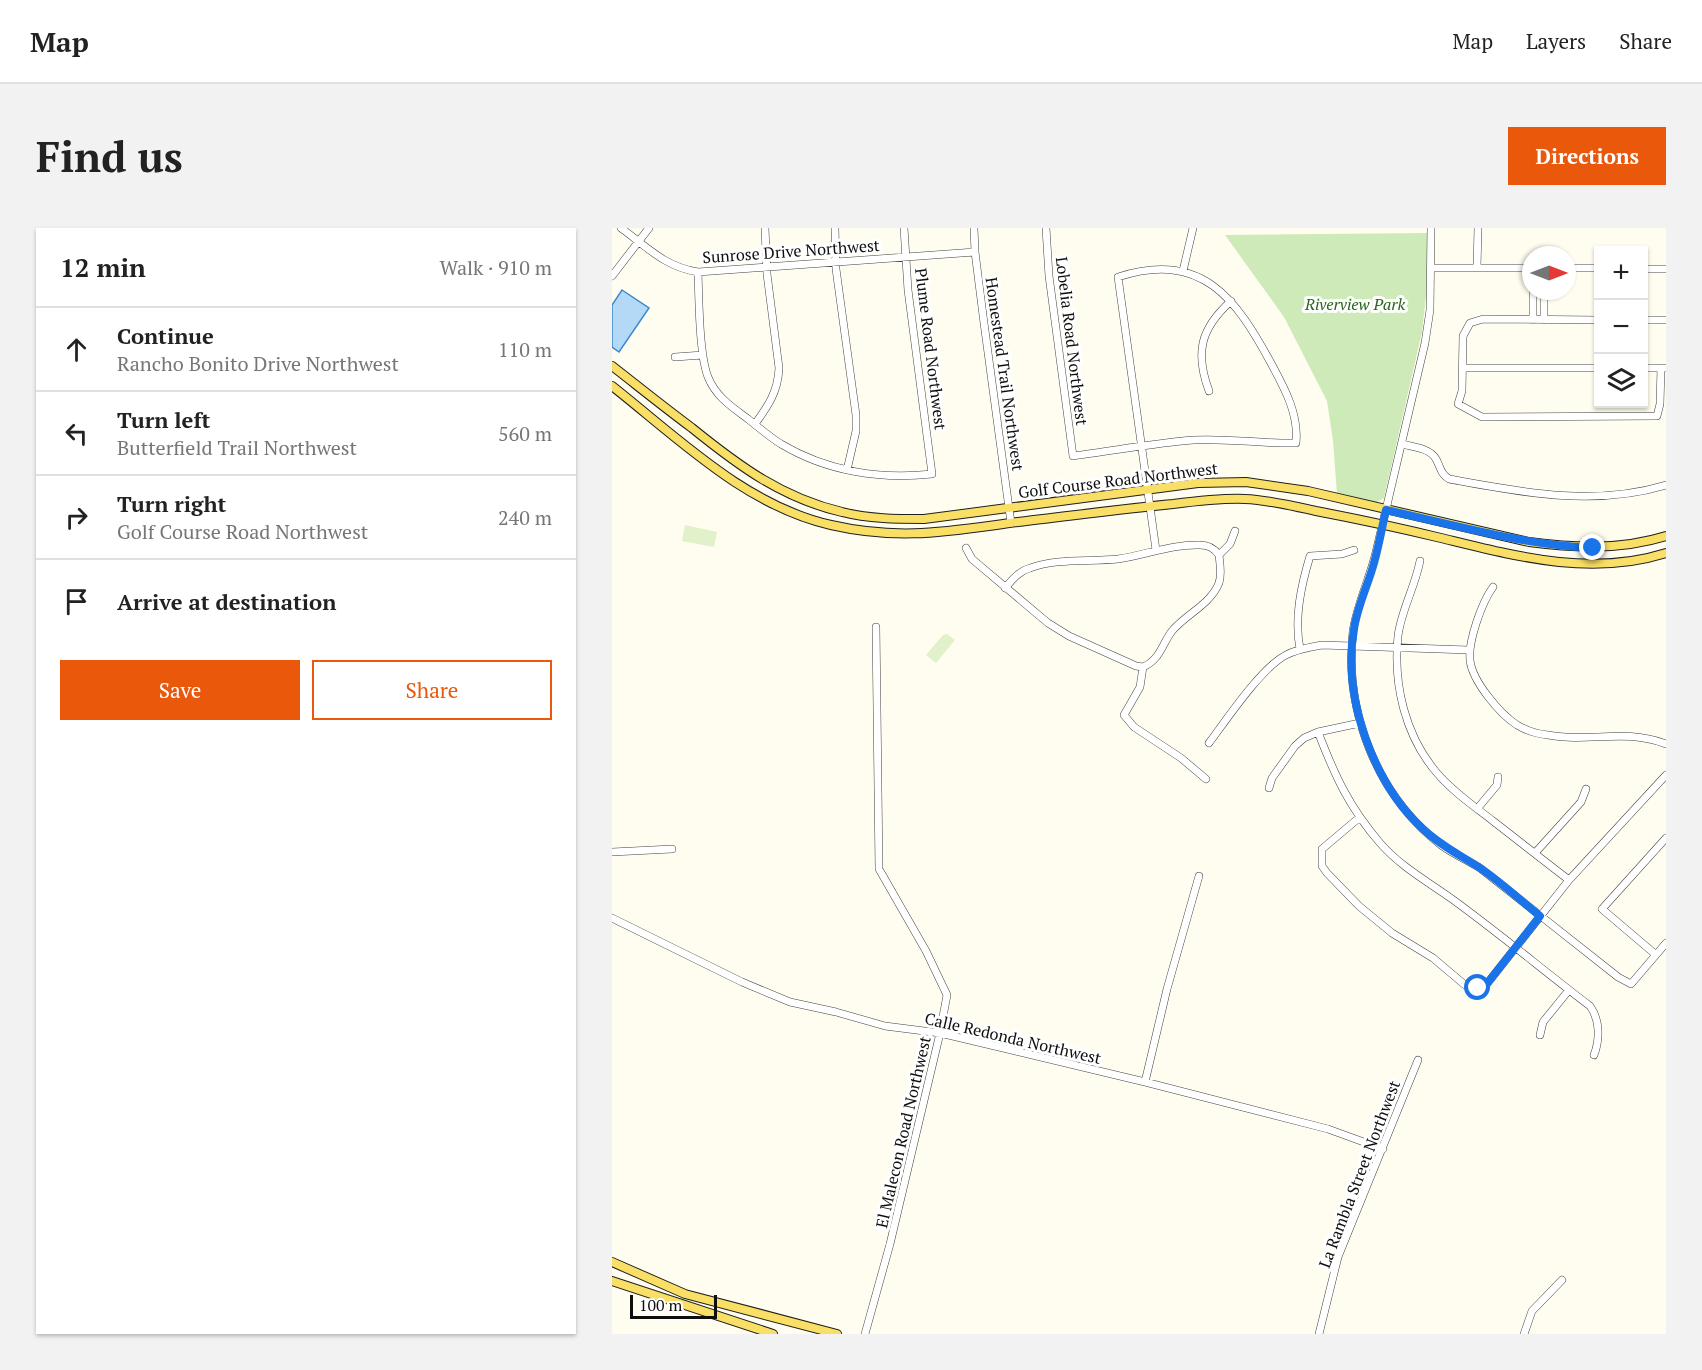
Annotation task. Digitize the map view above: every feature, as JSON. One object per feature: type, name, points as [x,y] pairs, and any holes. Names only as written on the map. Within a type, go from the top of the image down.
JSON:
[{"type":"main road","name":"Golf Course Road Northwest","points":[[612,366],[748,472],[808,502],[845,513],[898,519],[924,519],[1198,483],[1246,482],[1308,491],[1529,542],[1562,547],[1593,548],[1628,545],[1666,536]]},
{"type":"main road","name":"Golf Course Road Northwest","points":[[612,386],[753,494],[808,519],[872,533],[926,534],[1228,498],[1249,499],[1383,524],[1527,558],[1561,563],[1595,565],[1633,561],[1666,554]]},
{"type":"main road","points":[[612,1262],[685,1294],[837,1334]]},
{"type":"main road","points":[[612,1281],[773,1334]]},
{"type":"street","name":"Sunrose Drive Northwest","points":[[621,228],[665,262],[684,270],[698,272],[975,252]]},
{"type":"street","points":[[612,276],[649,228]]},
{"type":"street","points":[[755,424],[771,401],[778,380],[779,368],[766,267],[765,228]]},
{"type":"street","points":[[698,272],[706,374],[718,395],[781,444],[811,459],[847,470],[856,430],[856,415],[836,262],[835,228]]},
{"type":"street","name":"Plume Road Northwest","points":[[847,470],[874,475],[910,477],[932,474],[904,228]]},
{"type":"street","name":"Homestead Trail Northwest","points":[[974,228],[975,252],[1011,523]]},
{"type":"street","name":"Lobelia Road Northwest","points":[[1046,228],[1049,276],[1073,456],[1142,447]]},
{"type":"street","points":[[1183,271],[1193,228]]},
{"type":"street","points":[[1431,228],[1430,310],[1425,343],[1374,561],[1354,629],[1352,670],[1360,723],[1371,756],[1394,796],[1408,813],[1442,845],[1480,868],[1618,977],[1631,984],[1666,942]]},
{"type":"street","points":[[1478,228],[1478,267]]},
{"type":"street","points":[[1142,447],[1196,440],[1296,443],[1297,422],[1281,380],[1252,330],[1231,301],[1210,283],[1183,271],[1161,268],[1140,270],[1118,277],[1156,550]]},
{"type":"street","points":[[1432,268],[1522,268]]},
{"type":"street","points":[[1576,268],[1594,268]]},
{"type":"street","points":[[1648,269],[1666,269]]},
{"type":"street","points":[[1533,300],[1533,320]]},
{"type":"street","points":[[1544,300],[1544,320]]},
{"type":"street","points":[[1209,391],[1203,375],[1203,340],[1216,315],[1231,301]]},
{"type":"street","points":[[1594,320],[1483,319],[1470,323],[1463,336],[1462,390],[1458,404],[1482,417],[1657,416],[1664,368],[1648,368]]},
{"type":"street","points":[[1648,320],[1666,320]]},
{"type":"street","points":[[675,357],[703,355]]},
{"type":"street","points":[[1463,368],[1594,368]]},
{"type":"street","points":[[1402,444],[1432,453],[1443,475],[1449,479],[1522,492],[1580,498],[1634,493],[1666,485]]},
{"type":"street","points":[[1219,555],[1230,544],[1235,531]]},
{"type":"street","points":[[966,548],[972,559],[1005,588],[1058,630],[1136,666],[1143,667],[1156,659],[1175,628],[1214,593],[1221,570],[1219,555],[1214,549],[1198,544],[1121,558],[1084,560],[1028,568],[1005,588]]},
{"type":"street","points":[[1300,649],[1297,620],[1310,555],[1342,554],[1354,550]]},
{"type":"street","points":[[1420,561],[1411,596],[1402,618],[1397,649],[1398,681],[1402,704],[1416,742],[1437,773],[1477,808],[1569,880]]},
{"type":"street","points":[[1493,587],[1487,596],[1469,650],[1470,663],[1475,679],[1505,716],[1524,729],[1550,736],[1643,736],[1666,744]]},
{"type":"street","name":"El Malecon Road Northwest","points":[[865,1334],[890,1244],[947,995],[926,951],[879,869],[876,627]]},
{"type":"street","points":[[1209,743],[1271,665],[1285,655],[1300,649],[1322,645],[1469,650]]},
{"type":"street","points":[[1143,667],[1140,687],[1124,715],[1134,727],[1181,758],[1206,778]]},
{"type":"street","points":[[1269,788],[1272,777],[1295,746],[1304,738],[1318,732],[1360,723]]},
{"type":"street","points":[[1318,732],[1337,781],[1381,844],[1406,868],[1450,898],[1590,1006],[1597,1023],[1598,1045],[1594,1055]]},
{"type":"street","points":[[1360,817],[1322,849],[1322,866],[1367,913],[1392,933],[1433,958],[1465,985],[1478,988],[1486,985],[1569,880],[1666,775]]},
{"type":"street","points":[[1477,808],[1497,785],[1498,777]]},
{"type":"street","points":[[1535,853],[1581,802],[1586,789]]},
{"type":"street","points":[[1655,954],[1602,909],[1666,838]]},
{"type":"street","points":[[612,852],[672,849]]},
{"type":"street","points":[[1145,1082],[1167,989],[1199,876]]},
{"type":"street","name":"Calle Redonda Northwest","points":[[612,918],[742,982],[790,1002],[885,1026],[940,1033],[1145,1082],[1328,1129],[1383,1149]]},
{"type":"street","points":[[1540,1035],[1543,1022],[1569,990]]},
{"type":"street","name":"La Rambla Street Northwest","points":[[1319,1334],[1338,1257],[1418,1060]]},
{"type":"street","points":[[1524,1334],[1532,1311],[1562,1280]]},
{"type":"green space","name":"Riverview Park","points":[[1427,233],[1427,288],[1422,332],[1384,498],[1375,503],[1337,494],[1327,401],[1284,317],[1225,235]]},
{"type":"green space","points":[[685,525],[717,532],[714,547],[682,541]]},
{"type":"green space","points":[[947,634],[955,640],[936,663],[926,655],[943,635]]},
{"type":"water","points":[[622,290],[649,308],[619,352],[612,347],[612,305]]},
{"type":"route","points":[[1478,988],[1486,985],[1540,916],[1480,868],[1442,845],[1423,829],[1394,796],[1371,756],[1360,723],[1352,670],[1354,629],[1386,510],[1529,542],[1562,547],[1593,548]]}]
